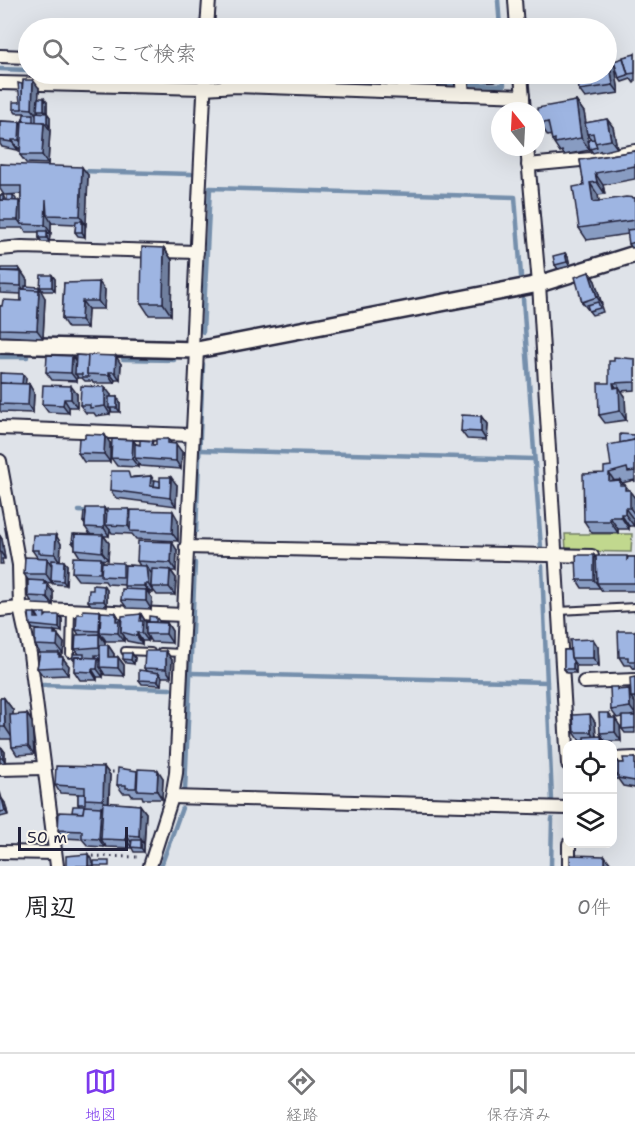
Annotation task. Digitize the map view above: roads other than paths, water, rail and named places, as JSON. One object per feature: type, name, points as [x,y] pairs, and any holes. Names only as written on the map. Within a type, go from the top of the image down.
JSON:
[{"type":"street","points":[[208,18],[209,0]]},
{"type":"street","points":[[515,0],[516,18]]},
{"type":"street","points":[[0,56],[18,57]]},
{"type":"street","points":[[0,83],[18,83]]},
{"type":"street","points":[[152,861],[172,797],[186,548],[204,84]]},
{"type":"street","points":[[224,84],[237,86],[387,84]]},
{"type":"street","points":[[467,84],[523,96]]},
{"type":"street","points":[[522,84],[523,102]]},
{"type":"street","points":[[528,165],[591,159],[635,151]]},
{"type":"street","points":[[528,156],[539,284],[566,740]]},
{"type":"street","points":[[0,249],[22,247],[196,252]]},
{"type":"street","points":[[0,345],[194,350],[539,284],[635,254]]},
{"type":"street","points":[[0,428],[191,435]]},
{"type":"street","points":[[0,461],[6,523],[20,565],[20,608],[30,654],[56,858],[0,852]]},
{"type":"street","points":[[186,548],[601,557]]},
{"type":"street","points":[[0,610],[20,608],[183,615]]},
{"type":"street","points":[[584,682],[635,680]]},
{"type":"street","points":[[617,759],[635,758]]},
{"type":"street","points":[[0,769],[44,768]]},
{"type":"street","points":[[172,797],[563,808]]},
{"type":"street","points":[[569,848],[569,866]]},
{"type":"lane","points":[[559,611],[635,607]]},
{"type":"lane","points":[[70,654],[71,610]]},
{"type":"lane","points":[[124,651],[181,653]]},
{"type":"waterway","points":[[498,0],[499,18]]},
{"type":"waterway","points":[[0,69],[18,70]]},
{"type":"waterway","points":[[472,84],[504,84]]},
{"type":"waterway","points":[[80,171],[191,174]]},
{"type":"waterway","points":[[203,332],[210,188],[515,197],[521,276]]},
{"type":"waterway","points":[[523,299],[541,548]]},
{"type":"waterway","points":[[0,357],[27,357]]},
{"type":"waterway","points":[[123,359],[174,360]]},
{"type":"waterway","points":[[196,531],[203,364]]},
{"type":"waterway","points":[[200,450],[534,459]]},
{"type":"waterway","points":[[79,511],[92,512]]},
{"type":"waterway","points":[[185,790],[195,563]]},
{"type":"waterway","points":[[542,566],[552,801]]},
{"type":"waterway","points":[[191,673],[547,682]]},
{"type":"waterway","points":[[43,685],[170,689]]},
{"type":"waterway","points":[[161,866],[182,808]]},
{"type":"waterway","points":[[551,866],[552,819]]}]
